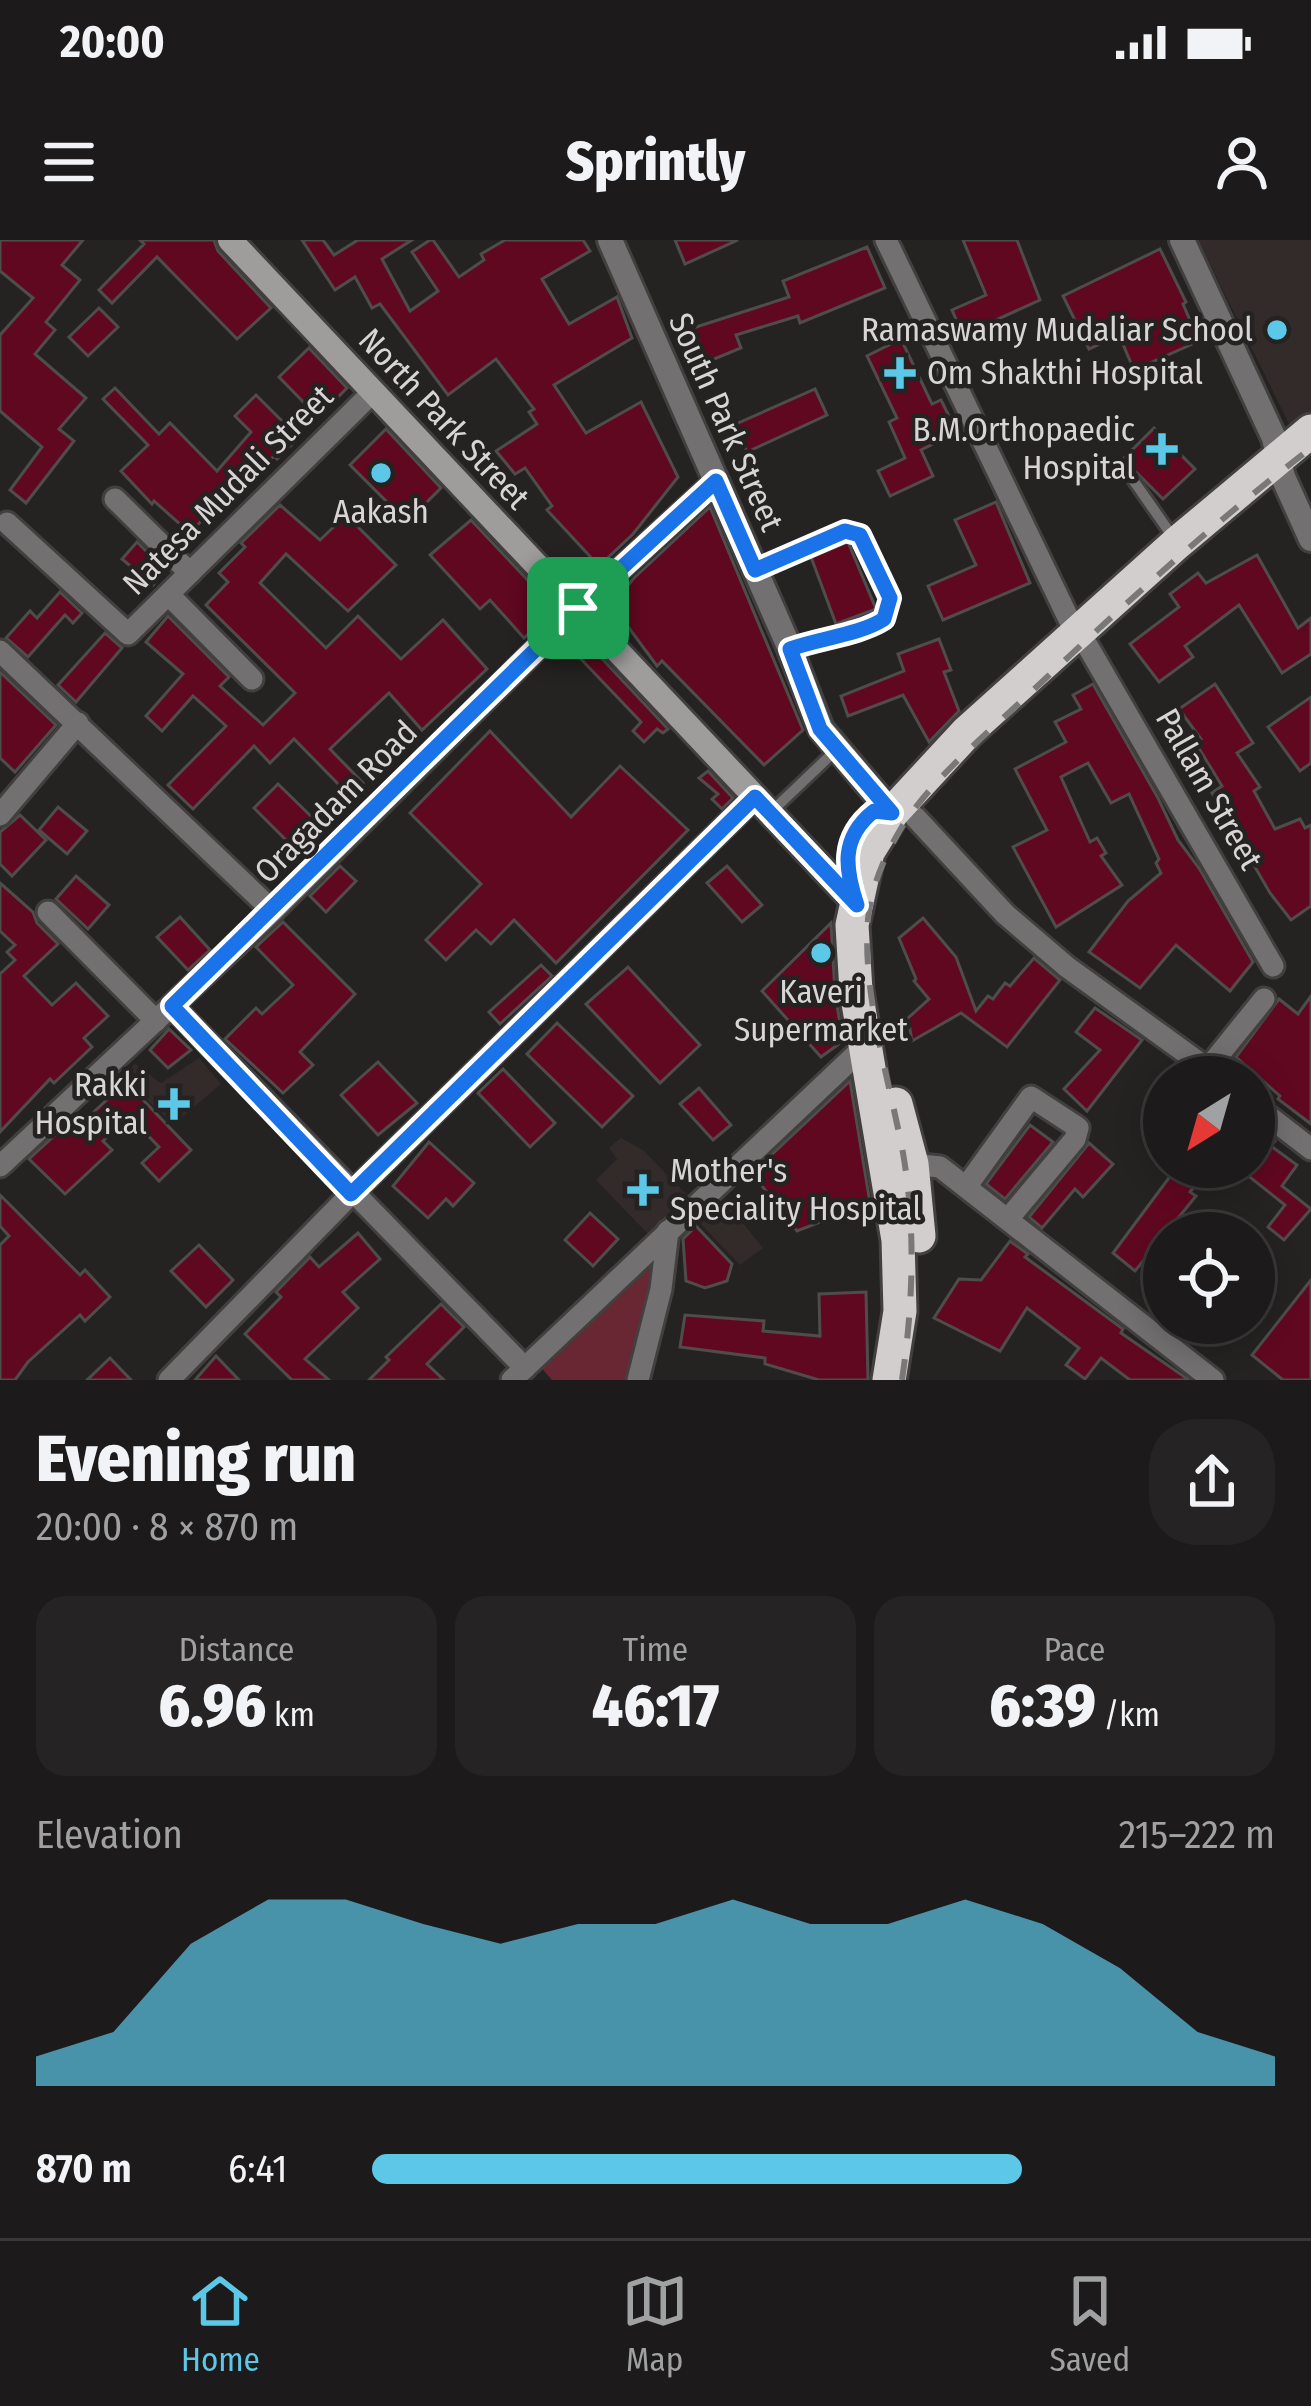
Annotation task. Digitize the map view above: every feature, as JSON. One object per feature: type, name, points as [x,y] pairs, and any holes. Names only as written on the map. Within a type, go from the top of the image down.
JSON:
[{"type":"highway","points":[[889,1380],[900,1311],[898,1240],[856,991],[852,925],[868,852],[967,732],[1082,639],[1291,453]]},
{"type":"highway","points":[[1082,639],[1177,543],[1291,453]]},
{"type":"highway","points":[[903,815],[873,921],[887,1067],[912,1164],[919,1240],[917,1317],[908,1380]]},
{"type":"main road","name":"North Park Street","points":[[232,241],[857,905]]},
{"type":"street","name":"South Park Street","points":[[610,240],[790,649],[820,729],[903,815]]},
{"type":"street","name":"Pallam Street","points":[[886,240],[1082,639],[1273,966]]},
{"type":"street","points":[[1182,240],[1291,453],[1311,503]]},
{"type":"street","name":"Natesa Mudali Street","points":[[7,523],[128,634],[373,392]]},
{"type":"street","points":[[1291,453],[1311,539]]},
{"type":"street","name":"Oragadam Road","points":[[0,1166],[273,910],[578,608],[716,481]]},
{"type":"street","points":[[115,499],[190,573]]},
{"type":"street","points":[[169,595],[252,680]]},
{"type":"street","points":[[0,651],[273,910]]},
{"type":"street","points":[[0,815],[78,723]]},
{"type":"street","points":[[169,1380],[351,1194],[763,805]]},
{"type":"street","points":[[903,815],[1067,967],[1185,1056]]},
{"type":"street","points":[[48,912],[164,1014],[351,1194],[518,1374],[865,1046]]},
{"type":"street","points":[[1222,1056],[1264,999]]},
{"type":"street","points":[[966,1187],[1031,1097],[1078,1128],[1075,1139],[1008,1220]]},
{"type":"street","points":[[1275,1121],[1311,1149]]},
{"type":"street","points":[[912,1164],[940,1167],[1213,1380]]},
{"type":"street","points":[[638,1380],[661,1289],[668,1231]]},
{"type":"lane","points":[[1131,477],[1177,543]]},
{"type":"lane","points":[[755,570],[845,531],[860,535],[872,557],[890,598],[884,619],[870,628],[824,636],[790,649]]},
{"type":"lane","points":[[763,805],[836,750]]},
{"type":"shaded area","name":"Ramaswamy Mudaliar School","points":[[1198,240],[1311,240],[1311,421],[1291,428]]},
{"type":"shaded area","name":"Rakki Hospital","points":[[199,1058],[221,1084],[174,1124],[121,1077],[135,1064],[161,1083]]},
{"type":"shaded area","name":"Mother's Speciality Hospital","points":[[621,1138],[643,1150],[691,1199],[650,1236],[596,1180],[617,1159],[609,1148]]},
{"type":"shaded area","points":[[722,1197],[763,1248],[740,1265],[697,1220]]},
{"type":"shaded area","points":[[661,1249],[633,1380],[552,1380],[538,1364]]},
{"type":"building","points":[[0,240],[83,240],[62,265],[80,280],[46,322],[55,330],[35,354],[86,398],[59,429],[74,441],[26,503],[10,490],[42,447],[0,411],[0,335],[33,298],[0,271]]},
{"type":"building","points":[[140,240],[214,240],[218,251],[271,308],[237,339],[157,257],[112,303],[99,290],[144,244]]},
{"type":"building","points":[[302,240],[323,240],[334,255],[358,240],[412,240],[382,259],[410,311],[438,291],[412,252],[430,240],[459,277],[484,260],[481,254],[505,240],[583,240],[590,251],[542,279],[569,324],[617,297],[632,338],[554,385],[586,433],[641,402],[678,477],[633,534],[599,566],[547,510],[552,506],[525,468],[515,474],[496,451],[537,424],[529,412],[534,409],[496,359],[448,395],[380,304],[372,308],[355,277],[335,290]]},
{"type":"building","points":[[675,240],[738,240],[685,264]]},
{"type":"building","points":[[963,240],[1017,240],[1040,300],[963,335],[952,310],[986,295]]},
{"type":"building","points":[[867,247],[885,288],[800,323],[798,316],[736,335],[741,348],[707,362],[693,328],[789,297],[783,281]]},
{"type":"building","points":[[1160,249],[1199,341],[1134,370],[1119,335],[1089,349],[1063,296]]},
{"type":"building","points":[[99,308],[118,327],[88,356],[69,337]]},
{"type":"building","points":[[901,339],[932,404],[941,400],[957,432],[921,450],[933,476],[890,496],[878,471],[905,458],[889,422],[897,418],[867,356]]},
{"type":"building","points":[[309,348],[347,388],[318,417],[279,377]]},
{"type":"building","points":[[115,388],[159,434],[170,423],[217,471],[251,432],[235,416],[256,395],[299,438],[277,459],[274,456],[240,495],[232,488],[190,533],[154,501],[152,504],[121,471],[148,445],[103,399]]},
{"type":"building","points":[[815,389],[827,415],[747,452],[736,424]]},
{"type":"building","points":[[1154,428],[1195,469],[1163,499],[1123,459]]},
{"type":"building","points":[[386,429],[441,488],[407,522],[350,465]]},
{"type":"building","points":[[996,502],[1030,583],[943,620],[928,586],[976,565],[955,520]]},
{"type":"building","points":[[280,505],[320,540],[346,515],[396,565],[348,611],[286,554],[260,583],[326,648],[358,616],[401,659],[443,620],[487,669],[422,730],[389,693],[330,749],[363,783],[350,796],[294,739],[270,763],[254,746],[193,809],[168,785],[226,726],[193,696],[162,731],[146,716],[183,674],[146,642],[168,616],[229,677],[220,686],[263,725],[295,693],[206,605],[228,582],[219,573],[245,547],[241,543]]},
{"type":"building","points":[[710,507],[803,730],[764,765],[662,661],[657,666],[612,605]]},
{"type":"building","points":[[471,520],[555,609],[524,638],[490,600],[480,609],[430,555]]},
{"type":"building","points":[[137,542],[165,570],[153,585],[122,559]]},
{"type":"building","points":[[848,542],[876,609],[836,624],[811,557]]},
{"type":"building","points":[[1257,555],[1298,628],[1311,618],[1311,654],[1282,673],[1239,605],[1185,646],[1193,657],[1159,682],[1130,644],[1179,607],[1170,594],[1198,573],[1206,583]]},
{"type":"building","points":[[60,592],[82,613],[73,623],[65,615],[28,657],[6,638],[30,611],[37,618]]},
{"type":"building","points":[[105,633],[122,648],[76,702],[58,685]]},
{"type":"building","points":[[939,639],[951,670],[944,672],[959,711],[929,742],[903,695],[848,716],[841,696],[904,671],[898,654]]},
{"type":"building","points":[[591,647],[668,729],[663,733],[657,729],[644,742],[633,731],[641,722],[579,657]]},
{"type":"building","points":[[0,672],[56,725],[15,772],[0,758]]},
{"type":"building","points":[[1093,684],[1178,840],[1253,962],[1230,991],[1176,945],[1140,988],[1089,952],[1128,901],[1161,873],[1129,794],[1111,803],[1088,763],[1061,777],[1090,842],[1097,838],[1106,853],[1101,856],[1122,885],[1056,927],[1013,847],[1047,830],[1015,769],[1066,742],[1055,722],[1081,709],[1073,695]]},
{"type":"building","points":[[1215,684],[1253,743],[1237,753],[1260,787],[1254,791],[1275,829],[1300,819],[1305,828],[1311,825],[1311,906],[1291,920],[1212,793],[1222,786],[1195,742],[1201,739],[1179,709]]},
{"type":"building","points":[[1311,697],[1311,763],[1300,771],[1268,727]]},
{"type":"building","points":[[490,731],[571,817],[620,766],[688,830],[556,963],[514,920],[491,944],[476,930],[446,960],[426,940],[481,884],[410,813]]},
{"type":"building","points":[[708,771],[733,798],[722,809],[712,799],[718,794],[699,778]]},
{"type":"building","points":[[278,784],[320,825],[296,850],[254,808]]},
{"type":"building","points":[[58,807],[87,831],[67,854],[39,830]]},
{"type":"building","points":[[20,815],[46,840],[12,876],[0,864],[0,832]]},
{"type":"building","points":[[340,866],[356,881],[326,912],[310,896]]},
{"type":"building","points":[[727,866],[762,905],[742,922],[707,883]]},
{"type":"building","points":[[76,876],[109,905],[88,929],[56,899]]},
{"type":"building","points":[[0,883],[33,912],[37,923],[58,944],[24,976],[52,1005],[76,983],[108,1016],[84,1038],[92,1047],[54,1083],[50,1079],[0,1132],[0,974],[15,960],[7,952],[15,945],[0,931]]},
{"type":"building","points":[[180,917],[210,950],[188,970],[157,937]]},
{"type":"building","points":[[923,918],[956,957],[976,1011],[1005,983],[1010,986],[1034,958],[1060,980],[1007,1047],[961,1013],[912,1041],[908,1018],[929,999],[914,981],[899,938]]},
{"type":"building","points":[[283,922],[355,994],[300,1052],[313,1065],[283,1093],[225,1039],[256,1008],[262,1014],[293,985],[256,947]]},
{"type":"building","name":"Kaveri Supermarket","points":[[831,923],[843,1041],[821,1057],[762,991]]},
{"type":"building","points":[[541,965],[552,976],[500,1024],[489,1012]]},
{"type":"building","points":[[628,967],[700,1045],[660,1083],[586,1004]]},
{"type":"building","points":[[1311,996],[1311,1124],[1278,1099],[1275,1056],[1237,1056],[1279,999],[1298,1014]]},
{"type":"building","points":[[1095,1008],[1142,1040],[1087,1111],[1064,1089],[1100,1050],[1076,1032]]},
{"type":"building","points":[[557,1023],[633,1096],[602,1127],[527,1054]]},
{"type":"building","points":[[169,1029],[191,1050],[168,1068],[150,1050]]},
{"type":"building","points":[[378,1062],[417,1103],[378,1135],[341,1095]]},
{"type":"building","points":[[503,1069],[555,1123],[530,1147],[478,1093]]},
{"type":"building","points":[[850,1081],[870,1203],[797,1231],[752,1173]]},
{"type":"building","points":[[126,1082],[191,1150],[159,1181],[142,1163],[159,1147],[129,1116],[103,1141],[112,1150],[65,1194],[29,1159],[78,1114],[84,1121]]},
{"type":"building","points":[[699,1088],[731,1125],[713,1140],[680,1104]]},
{"type":"building","points":[[1030,1125],[1053,1142],[1005,1199],[986,1184]]},
{"type":"building","points":[[429,1142],[474,1183],[453,1206],[446,1199],[428,1218],[393,1186]]},
{"type":"building","points":[[1089,1143],[1113,1164],[1083,1197],[1075,1189],[1042,1228],[1029,1217]]},
{"type":"building","points":[[1275,1149],[1297,1165],[1282,1186],[1311,1209],[1284,1240],[1275,1233],[1275,1218],[1285,1205],[1264,1188],[1275,1188]]},
{"type":"building","points":[[1161,1188],[1193,1188],[1190,1192],[1196,1196],[1183,1212],[1144,1212]]},
{"type":"building","points":[[0,1195],[80,1275],[85,1270],[110,1297],[85,1321],[80,1315],[15,1380],[0,1380],[0,1245],[9,1236],[0,1226]]},
{"type":"building","points":[[590,1213],[618,1239],[593,1266],[565,1240]]},
{"type":"building","points":[[1143,1213],[1143,1261],[1135,1271],[1113,1253]]},
{"type":"building","points":[[696,1226],[732,1264],[727,1281],[705,1288],[686,1281],[683,1239]]},
{"type":"building","points":[[358,1233],[380,1259],[343,1292],[358,1308],[305,1359],[329,1380],[292,1380],[245,1334],[281,1297],[276,1292],[310,1257],[319,1267]]},
{"type":"building","points":[[1010,1241],[1123,1329],[1121,1333],[1189,1380],[1130,1380],[1101,1358],[1085,1379],[1066,1365],[1079,1348],[1027,1308],[1000,1351],[934,1318],[959,1279],[981,1280]]},
{"type":"building","points":[[199,1245],[233,1280],[206,1307],[171,1271]]},
{"type":"building","points":[[1311,1280],[1311,1380],[1283,1380],[1252,1355],[1261,1344],[1275,1344],[1275,1326]]},
{"type":"building","points":[[866,1292],[868,1380],[819,1380],[765,1364],[765,1358],[680,1347],[685,1315],[764,1321],[763,1331],[820,1336],[819,1294]]},
{"type":"building","points":[[441,1304],[464,1327],[427,1364],[444,1380],[369,1380],[389,1360],[386,1357]]},
{"type":"building","points":[[216,1356],[239,1380],[195,1380]]},
{"type":"building","points":[[110,1358],[131,1380],[87,1380]]},
{"type":"railway","points":[[902,1380],[911,1295],[910,1210],[867,948],[870,907],[885,858],[916,807],[962,756],[1167,567],[1311,448]]},
{"type":"place","name":"Ramaswamy Mudaliar School","points":[[1277,330]]},
{"type":"place","name":"Om Shakthi Hospital","points":[[900,373]]},
{"type":"place","name":"B.M.Orthopaedic Hospital","points":[[1162,449]]},
{"type":"place","name":"Aakash","points":[[381,473]]},
{"type":"place","name":"Kaveri Supermarket","points":[[821,953]]},
{"type":"place","name":"Rakki Hospital","points":[[174,1104]]},
{"type":"place","name":"Mother's Speciality Hospital","points":[[643,1190]]},
{"type":"route","points":[[716,481],[755,570],[845,531],[860,535],[890,598],[884,619],[870,628],[824,636],[790,649],[820,729],[892,813],[874,811],[865,818],[846,852],[846,871],[857,905],[755,797],[351,1194],[172,1006],[578,608],[716,481]]}]
